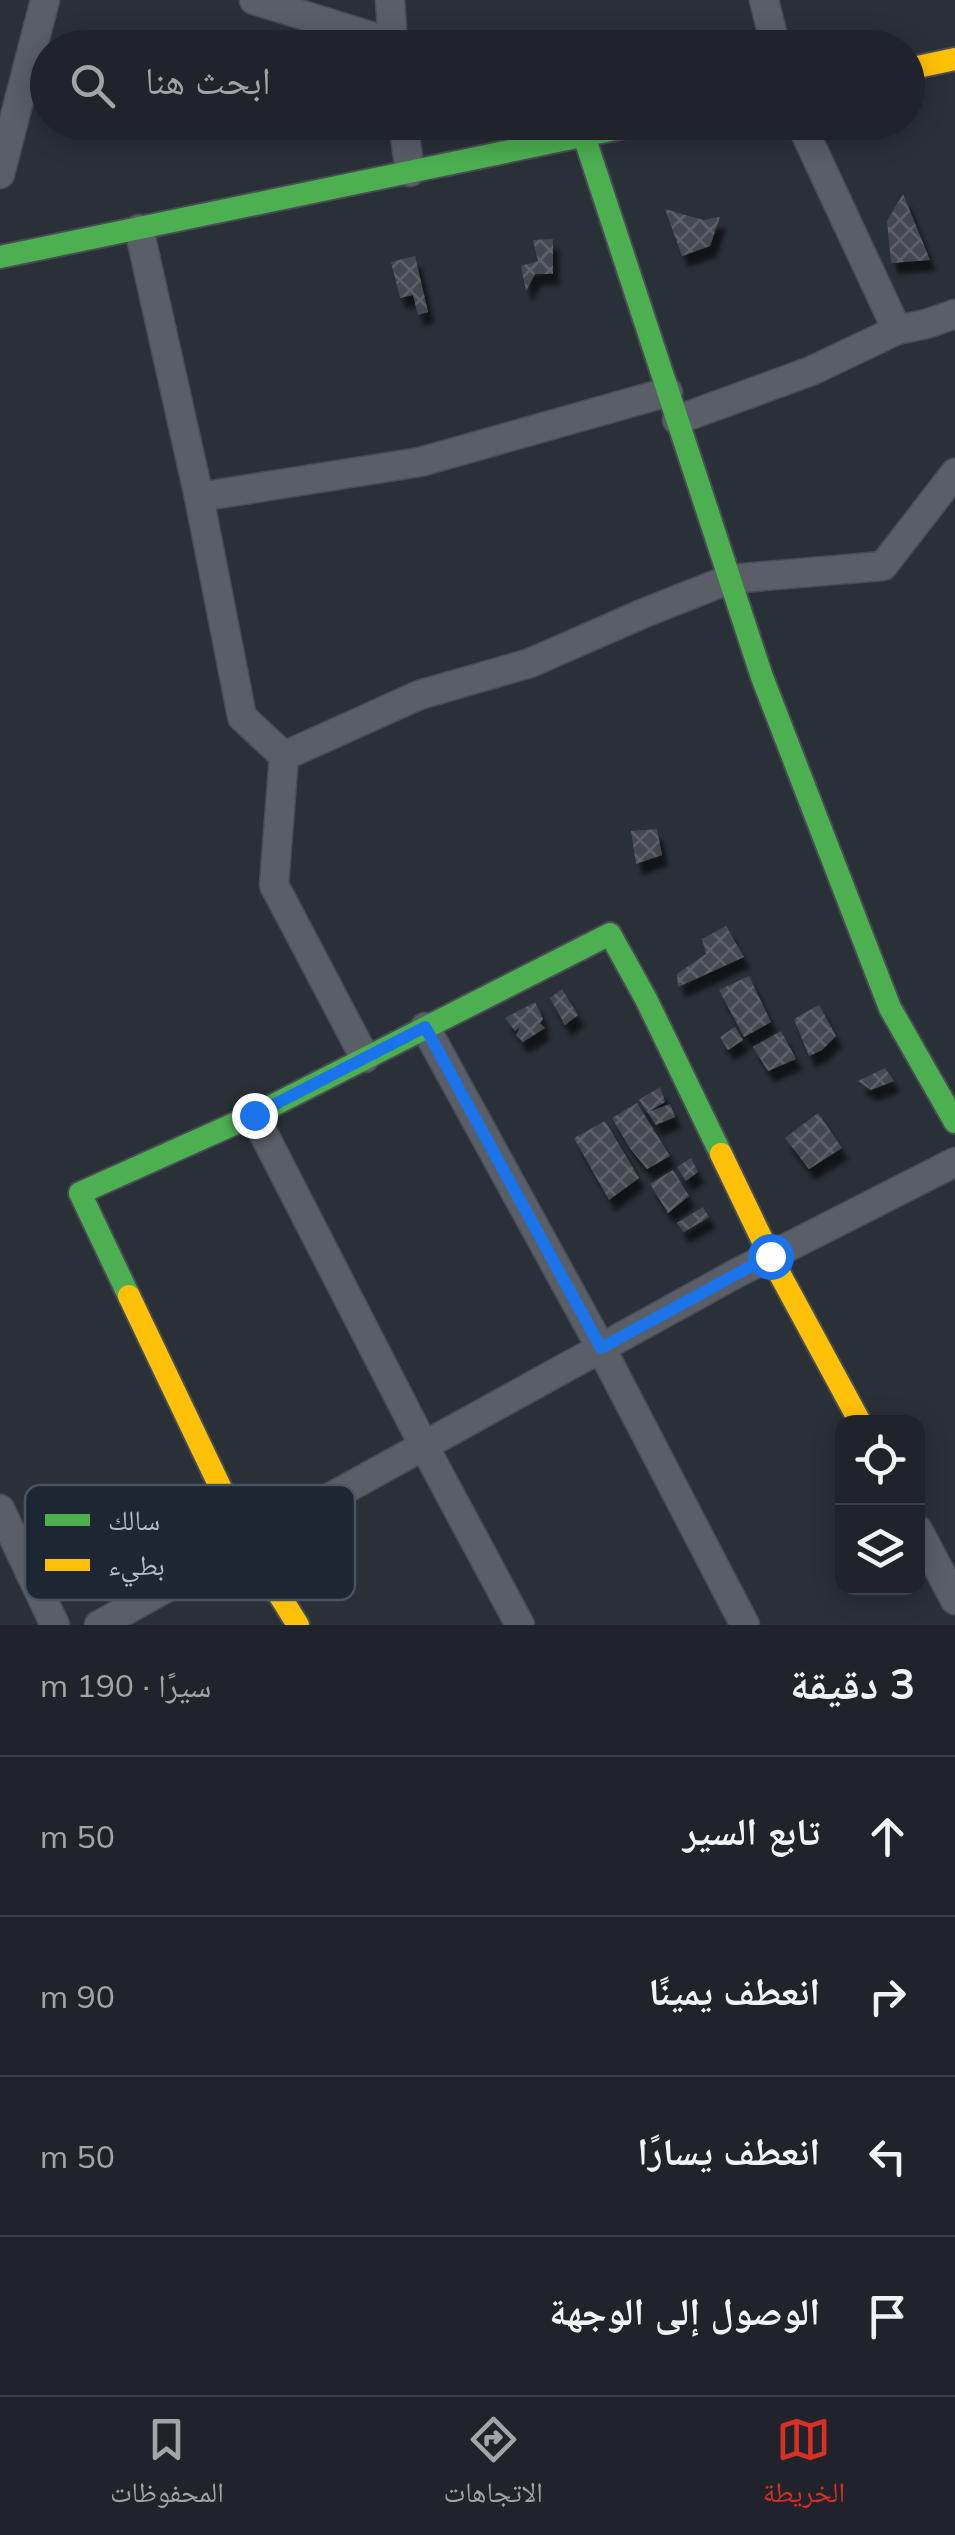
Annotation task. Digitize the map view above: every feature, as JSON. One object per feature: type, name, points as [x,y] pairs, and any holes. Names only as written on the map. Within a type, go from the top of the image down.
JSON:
[{"type":"street","points":[[37,30],[45,0]]},
{"type":"street","points":[[254,0],[347,30]]},
{"type":"street","points":[[390,0],[392,30]]},
{"type":"street","points":[[764,0],[772,30]]},
{"type":"street","points":[[0,174],[30,58]]},
{"type":"street","points":[[925,65],[955,59]]},
{"type":"street","points":[[406,140],[410,172]]},
{"type":"street","points":[[0,257],[565,140]]},
{"type":"street","points":[[585,140],[762,677],[890,1008],[955,1122]]},
{"type":"street","points":[[808,140],[898,330]]},
{"type":"street","points":[[139,229],[242,717],[284,756]]},
{"type":"street","points":[[677,420],[811,371],[898,330],[955,314]]},
{"type":"street","points":[[198,497],[420,462],[668,392]]},
{"type":"street","points":[[284,756],[419,695],[530,663],[730,579],[883,566],[955,473]]},
{"type":"street","points":[[284,756],[274,885],[365,1058]]},
{"type":"street","points":[[219,1485],[80,1194],[254,1115],[610,934],[646,999],[770,1256],[856,1415]]},
{"type":"street","points":[[425,1027],[601,1348],[745,1625]]},
{"type":"street","points":[[254,1115],[520,1625]]},
{"type":"street","points":[[353,1485],[770,1256],[955,1162]]},
{"type":"street","points":[[0,1509],[25,1562]]},
{"type":"street","points":[[925,1543],[955,1600]]},
{"type":"street","points":[[43,1600],[55,1625]]},
{"type":"street","points":[[98,1625],[143,1600]]},
{"type":"street","points":[[282,1600],[298,1625]]},
{"type":"building","points":[[903,194],[930,260],[891,263],[887,221]]},
{"type":"building","points":[[665,209],[703,220],[720,217],[710,246],[682,256]]},
{"type":"building","points":[[553,239],[553,274],[535,274],[526,291],[521,266],[538,261],[533,240]]},
{"type":"building","points":[[415,256],[428,312],[418,315],[413,295],[400,298],[391,262]]},
{"type":"building","points":[[657,829],[662,855],[636,864],[631,831]]},
{"type":"building","points":[[726,926],[744,957],[678,987],[677,974],[706,954],[702,939]]},
{"type":"building","points":[[749,976],[771,1022],[744,1037],[719,990]]},
{"type":"building","points":[[562,989],[578,1015],[565,1025],[550,998]]},
{"type":"building","points":[[535,1002],[545,1028],[523,1042],[516,1035],[520,1027],[515,1031],[505,1018]]},
{"type":"building","points":[[819,1005],[836,1036],[809,1056],[794,1019]]},
{"type":"building","points":[[735,1027],[743,1040],[728,1050],[720,1037]]},
{"type":"building","points":[[781,1031],[796,1059],[768,1071],[753,1047]]},
{"type":"building","points":[[885,1068],[894,1081],[871,1090],[858,1081]]},
{"type":"building","points":[[660,1087],[665,1102],[648,1112],[670,1104],[675,1117],[656,1125],[639,1100]]},
{"type":"building","points":[[637,1103],[670,1156],[647,1169],[612,1118]]},
{"type":"building","points":[[818,1113],[842,1148],[809,1169],[785,1138]]},
{"type":"building","points":[[605,1121],[639,1178],[609,1200],[574,1138]]},
{"type":"building","points":[[691,1158],[698,1172],[686,1181],[677,1167]]},
{"type":"building","points":[[673,1170],[689,1196],[668,1213],[650,1184]]},
{"type":"building","points":[[703,1207],[709,1217],[684,1232],[677,1223]]},
{"type":"traffic: fast","points":[[0,257],[562,140]]},
{"type":"traffic: fast","points":[[585,140],[762,677],[890,1008],[955,1122]]},
{"type":"traffic: fast","points":[[129,1296],[80,1193],[254,1115],[610,934],[721,1154]]},
{"type":"traffic: slow","points":[[925,65],[955,59]]},
{"type":"traffic: slow","points":[[721,1154],[770,1256],[856,1415]]},
{"type":"traffic: slow","points":[[129,1296],[219,1485]]},
{"type":"traffic: slow","points":[[282,1600],[298,1625]]},
{"type":"route","points":[[254,1115],[425,1027],[601,1348],[770,1256]]}]
